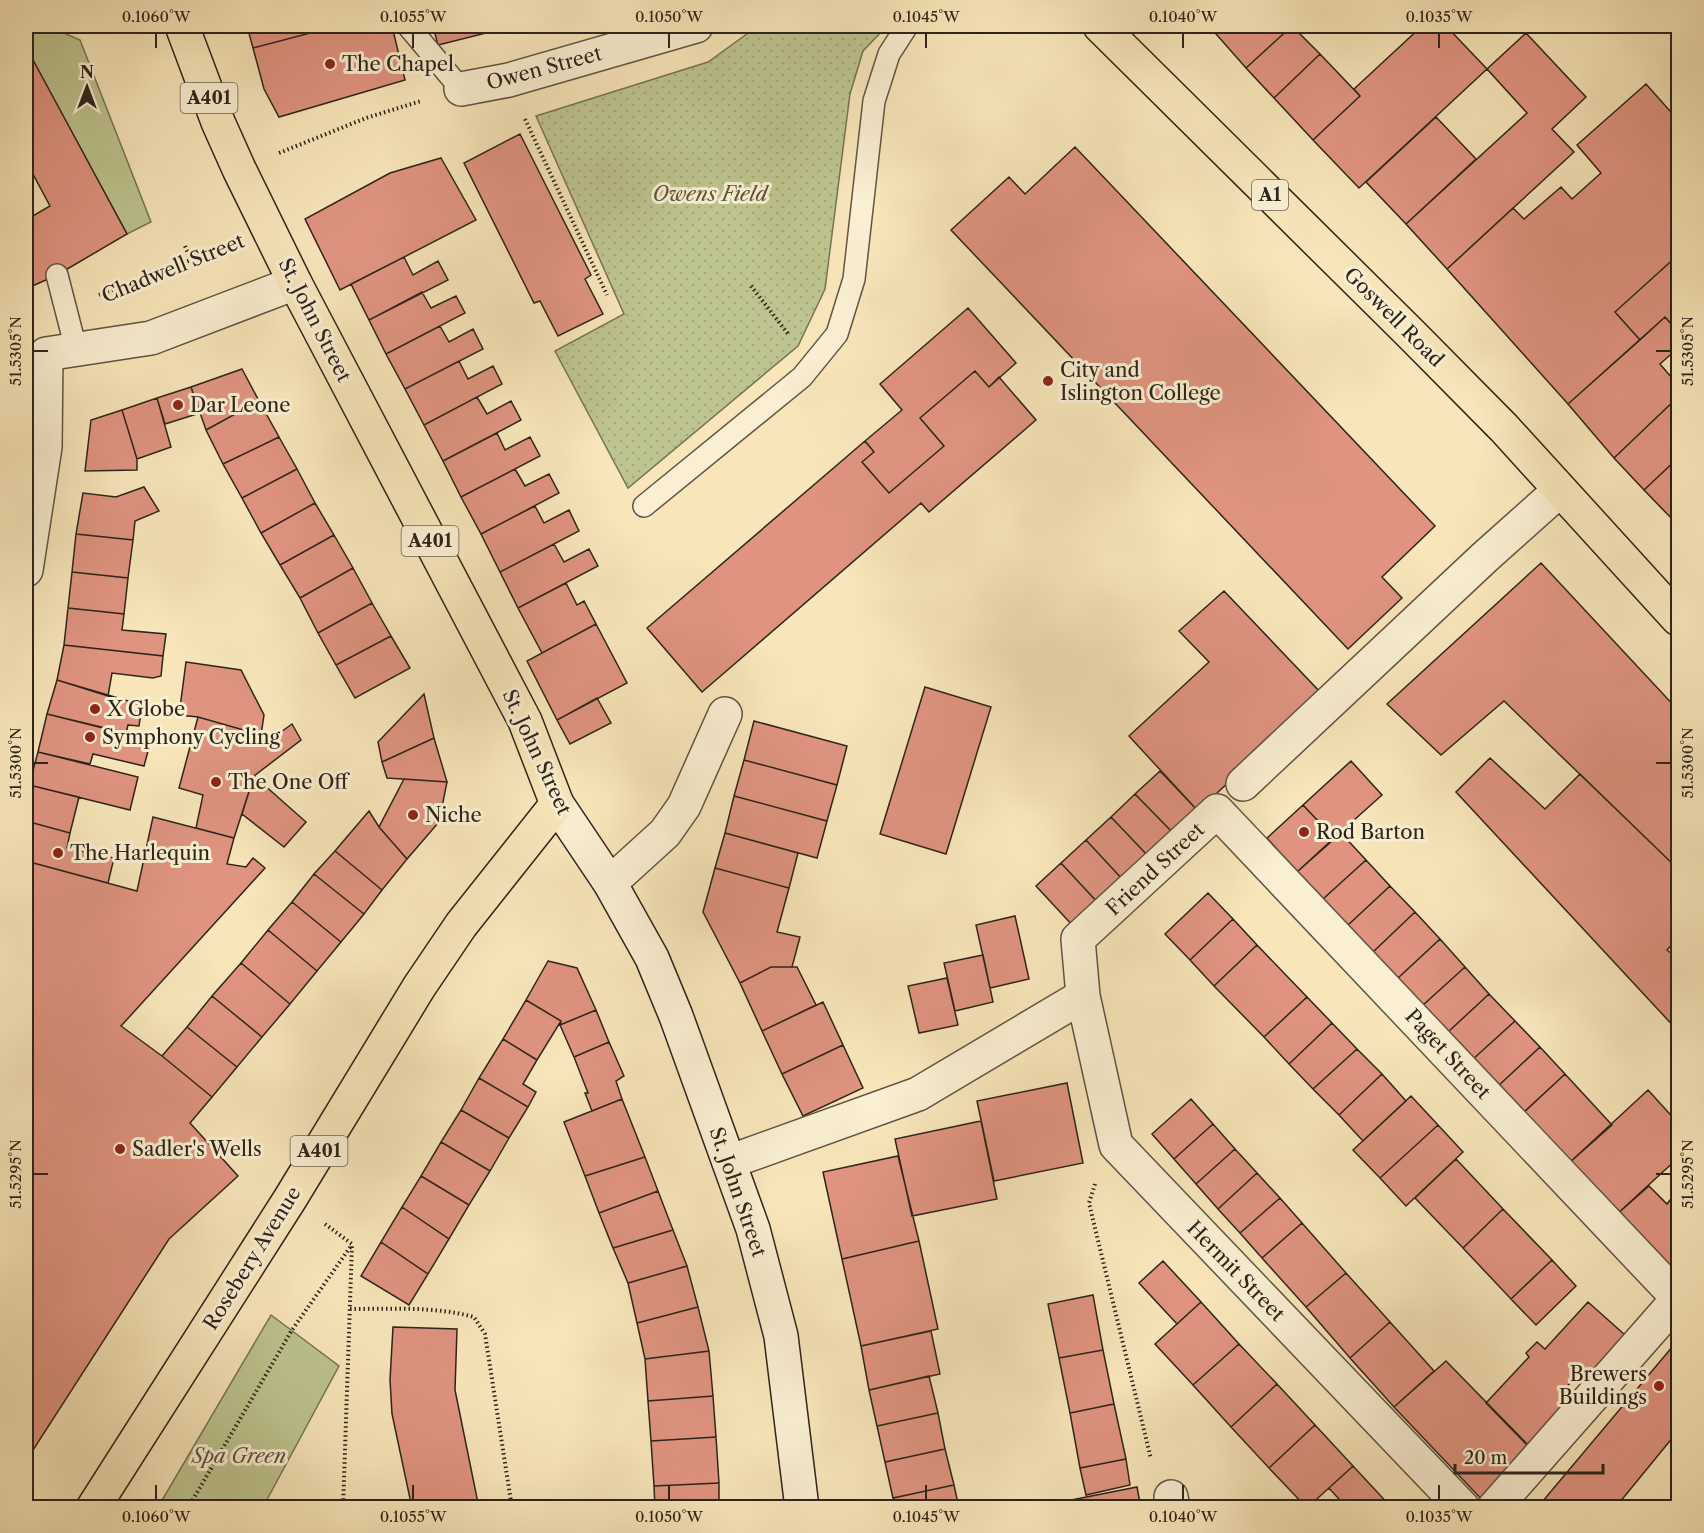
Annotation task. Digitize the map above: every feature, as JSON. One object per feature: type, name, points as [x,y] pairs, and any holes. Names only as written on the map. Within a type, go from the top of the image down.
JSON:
[{"type":"main road","name":"St. John Street","points":[[182,26],[218,122],[239,169],[295,283],[520,712],[557,804]]},
{"type":"main road","name":"Goswell Road","points":[[1100,26],[1504,429],[1678,619]]},
{"type":"main road","name":"Rosebery Avenue","points":[[93,1508],[290,1199],[419,987],[461,925],[557,804]]},
{"type":"street","name":"Owen Street","points":[[461,89],[509,80],[696,26]]},
{"type":"street","points":[[26,570],[61,352],[151,338],[295,283]]},
{"type":"street","name":"Friend Street","points":[[1243,784],[1485,557],[1560,490]]},
{"type":"street","points":[[610,883],[665,832],[684,806],[725,714]]},
{"type":"street","name":"St. John Street","points":[[557,804],[610,883],[652,958],[676,1016],[753,1229],[781,1336],[802,1508]]},
{"type":"street","name":"Friend Street","points":[[1083,996],[1078,939],[1217,811]]},
{"type":"street","name":"Paget Street","points":[[1217,811],[1678,1298]]},
{"type":"street","points":[[729,1162],[918,1094],[1083,996]]},
{"type":"street","name":"Hermit Street","points":[[1083,996],[1116,1145],[1462,1508]]},
{"type":"street","points":[[1494,1508],[1678,1298]]},
{"type":"lane","name":"Owen Street","points":[[408,26],[461,89]]},
{"type":"lane","points":[[644,506],[802,377],[837,334],[854,279],[874,101],[890,54],[906,26]]},
{"type":"lane","points":[[57,275],[61,352]]},
{"type":"lane","name":"Friend Street","points":[[1217,811],[1243,784]]},
{"type":"path","points":[[509,80],[607,295]]},
{"type":"path","name":"Owen Street","points":[[239,169],[366,118],[461,89]]},
{"type":"path","name":"Chadwell Street","points":[[61,352],[95,296],[268,229]]},
{"type":"path","points":[[185,246],[188,253]]},
{"type":"path","points":[[751,286],[812,364]]},
{"type":"path","points":[[1096,1180],[1089,1203],[1158,1486],[1172,1502]]},
{"type":"path","points":[[290,1199],[352,1244]]},
{"type":"path","points":[[344,1508],[352,1244]]},
{"type":"path","points":[[188,1508],[292,1330],[352,1244]]},
{"type":"path","points":[[350,1309],[428,1310],[474,1317],[484,1334],[512,1508]]},
{"type":"green space","points":[[26,26],[48,26],[80,40],[151,222],[127,234],[26,47]]},
{"type":"green space","name":"Owens Field","points":[[758,26],[887,26],[863,51],[850,94],[825,289],[798,346],[628,488],[555,351],[624,314],[536,116],[708,62]]},
{"type":"green space","name":"Spa Green","points":[[271,1315],[339,1366],[263,1507],[158,1507]]},
{"type":"building","points":[[247,26],[337,26],[253,48]]},
{"type":"building","name":"The Chapel","points":[[337,26],[392,26],[405,80],[279,117],[264,89],[253,48]]},
{"type":"building","points":[[433,26],[488,26],[490,32],[438,45]]},
{"type":"building","points":[[488,26],[513,26],[490,32]]},
{"type":"building","points":[[1209,26],[1292,26],[1246,68]]},
{"type":"building","points":[[1292,26],[1320,54],[1274,98],[1246,68]]},
{"type":"building","points":[[1422,26],[1446,26],[1487,69],[1359,188],[1313,140],[1360,96],[1354,89]]},
{"type":"building","points":[[1655,26],[1678,26],[1678,31],[1677,34]]},
{"type":"building","points":[[1526,33],[1586,97],[1552,129],[1574,152],[1447,269],[1406,224],[1527,113],[1487,69]]},
{"type":"building","points":[[26,47],[127,234],[57,275],[28,288],[26,220],[50,206],[26,161]]},
{"type":"building","points":[[1320,54],[1360,96],[1313,140],[1274,98]]},
{"type":"building","points":[[1646,84],[1678,120],[1678,255],[1615,312],[1640,340],[1568,404],[1447,269],[1513,208],[1524,219],[1561,187],[1572,199],[1601,173],[1577,145]]},
{"type":"building","points":[[1436,117],[1476,159],[1406,224],[1366,182]]},
{"type":"building","points":[[520,134],[591,275],[585,279],[603,314],[558,336],[540,301],[534,303],[464,163]]},
{"type":"building","points":[[1075,147],[1435,526],[1382,577],[1402,598],[1348,649],[951,230],[1009,177],[1025,194]]},
{"type":"building","points":[[441,158],[476,220],[340,290],[305,219],[390,173]]},
{"type":"building","points":[[1678,255],[1678,328],[1677,330],[1665,317],[1640,340],[1615,312]]},
{"type":"building","points":[[404,257],[413,275],[438,261],[448,280],[369,320],[351,284]]},
{"type":"building","points":[[422,292],[431,308],[456,296],[465,313],[386,354],[369,320]]},
{"type":"building","points":[[968,308],[1016,363],[989,387],[975,371],[920,418],[944,446],[889,493],[862,462],[874,452],[865,441],[902,410],[880,384]]},
{"type":"building","points":[[1665,317],[1678,332],[1678,348],[1660,364],[1678,385],[1678,397],[1614,458],[1568,404]]},
{"type":"building","points":[[440,326],[449,342],[473,329],[483,349],[405,389],[386,354]]},
{"type":"building","points":[[459,361],[468,379],[493,366],[502,384],[424,425],[405,389]]},
{"type":"building","points":[[242,369],[259,401],[206,430],[191,387]]},
{"type":"building","points":[[975,371],[989,387],[999,377],[1036,420],[929,512],[921,503],[702,692],[647,628],[865,441],[874,452],[862,462],[889,493],[944,446],[920,418]]},
{"type":"building","name":"Dar Leone","points":[[191,387],[200,413],[165,424],[157,398]]},
{"type":"building","points":[[477,397],[487,414],[511,401],[521,420],[443,461],[424,425]]},
{"type":"building","points":[[1678,397],[1678,458],[1644,490],[1614,458]]},
{"type":"building","points":[[157,398],[171,447],[137,459],[122,410]]},
{"type":"building","points":[[259,401],[279,437],[223,464],[206,430]]},
{"type":"building","points":[[122,410],[137,459],[137,470],[85,471],[91,420]]},
{"type":"building","points":[[497,433],[505,450],[530,437],[540,456],[461,497],[443,461]]},
{"type":"building","points":[[279,437],[297,469],[242,498],[223,464]]},
{"type":"building","points":[[1678,458],[1678,517],[1674,521],[1644,490]]},
{"type":"building","points":[[297,469],[315,503],[261,533],[242,498]]},
{"type":"building","points":[[515,469],[525,486],[549,474],[559,493],[481,534],[461,497]]},
{"type":"building","points":[[144,487],[159,511],[135,521],[133,540],[76,534],[83,493],[116,497]]},
{"type":"building","points":[[315,503],[334,535],[280,565],[261,533]]},
{"type":"building","points":[[535,506],[544,523],[569,510],[579,531],[500,572],[481,534]]},
{"type":"building","points":[[76,534],[133,540],[128,578],[72,572]]},
{"type":"building","points":[[334,535],[353,568],[300,598],[280,565]]},
{"type":"building","points":[[554,544],[564,562],[589,549],[598,566],[518,608],[500,572]]},
{"type":"building","points":[[1541,563],[1678,710],[1678,869],[1504,701],[1441,755],[1387,704]]},
{"type":"building","points":[[353,568],[372,603],[318,633],[300,598]]},
{"type":"building","points":[[72,572],[128,578],[124,614],[68,608]]},
{"type":"building","points":[[566,583],[577,605],[584,601],[596,624],[542,653],[518,608]]},
{"type":"building","points":[[1224,591],[1322,694],[1198,811],[1129,736],[1209,662],[1179,631]]},
{"type":"building","points":[[372,603],[391,636],[336,665],[318,633]]},
{"type":"building","points":[[68,608],[124,614],[122,630],[166,634],[163,656],[64,645]]},
{"type":"building","points":[[596,624],[627,683],[557,720],[527,661]]},
{"type":"building","points":[[391,636],[410,668],[355,698],[336,665]]},
{"type":"building","points":[[64,645],[163,656],[161,676],[153,678],[112,673],[108,696],[57,680]]},
{"type":"building","points":[[186,662],[241,670],[264,715],[261,735],[198,717],[179,715]]},
{"type":"building","name":"X Globe","points":[[57,680],[142,705],[139,726],[128,725],[126,733],[47,714]]},
{"type":"building","points":[[925,687],[991,707],[946,854],[880,834]]},
{"type":"building","points":[[424,694],[434,738],[382,762],[378,742]]},
{"type":"building","points":[[597,698],[611,723],[570,744],[557,720]]},
{"type":"building","name":"Symphony Cycling","points":[[47,714],[151,740],[144,766],[93,754],[90,764],[38,752]]},
{"type":"building","name":"The One Off","points":[[198,717],[274,737],[292,724],[301,740],[254,776],[234,838],[196,828],[203,795],[179,788]]},
{"type":"building","points":[[754,721],[847,746],[837,785],[744,760]]},
{"type":"building","points":[[434,738],[447,782],[387,778],[382,762]]},
{"type":"building","points":[[38,752],[138,777],[130,810],[29,785]]},
{"type":"building","points":[[1490,758],[1545,809],[1580,774],[1678,869],[1678,938],[1667,950],[1678,959],[1678,1031],[1456,792]]},
{"type":"building","points":[[744,760],[837,785],[827,821],[734,796]]},
{"type":"building","points":[[1351,761],[1382,795],[1334,838],[1303,805]]},
{"type":"building","points":[[1160,771],[1198,811],[1174,834],[1135,794]]},
{"type":"building","points":[[254,776],[306,822],[284,847],[242,814]]},
{"type":"building","points":[[404,779],[447,782],[439,822],[407,859],[379,827]]},
{"type":"building","points":[[29,785],[79,797],[70,833],[26,821],[26,797]]},
{"type":"building","points":[[1135,794],[1174,834],[1149,857],[1111,817]]},
{"type":"building","points":[[734,796],[827,821],[817,858],[725,833]]},
{"type":"building","points":[[1303,805],[1334,838],[1297,872],[1267,838]]},
{"type":"building","points":[[369,811],[379,827],[407,859],[382,890],[335,851]]},
{"type":"building","name":"Sadler's Wells","points":[[153,817],[234,838],[227,864],[246,867],[253,858],[265,868],[121,1026],[212,1097],[190,1123],[238,1176],[169,1239],[26,1461],[26,861],[137,891]]},
{"type":"building","points":[[1111,817],[1149,857],[1124,881],[1086,840]]},
{"type":"building","name":"The Harlequin","points":[[26,821],[70,833],[67,848],[114,858],[108,883],[26,861]]},
{"type":"building","points":[[725,833],[798,853],[789,888],[715,868]]},
{"type":"building","points":[[1341,833],[1366,860],[1323,899],[1297,872]]},
{"type":"building","points":[[1086,840],[1124,881],[1099,904],[1061,863]]},
{"type":"building","points":[[335,851],[382,890],[364,914],[314,874]]},
{"type":"building","points":[[1366,860],[1390,886],[1347,926],[1323,899]]},
{"type":"building","points":[[1061,863],[1099,904],[1074,927],[1036,886]]},
{"type":"building","points":[[715,868],[789,888],[777,932],[800,937],[792,967],[771,967],[740,983],[703,912]]},
{"type":"building","points":[[314,874],[364,914],[341,942],[292,902]]},
{"type":"building","points":[[1390,886],[1415,912],[1372,953],[1347,926]]},
{"type":"building","points":[[1208,893],[1233,919],[1190,960],[1165,934]]},
{"type":"building","points":[[292,902],[341,942],[317,971],[268,930]]},
{"type":"building","points":[[1415,912],[1440,939],[1397,979],[1372,953]]},
{"type":"building","points":[[1015,916],[1029,979],[990,988],[976,925]]},
{"type":"building","points":[[1233,919],[1257,945],[1214,986],[1190,960]]},
{"type":"building","points":[[268,930],[317,971],[290,1004],[241,963]]},
{"type":"building","points":[[1440,939],[1465,967],[1422,1006],[1397,979]]},
{"type":"building","points":[[1257,945],[1307,997],[1264,1037],[1214,986]]},
{"type":"building","points":[[983,955],[993,1002],[955,1011],[944,963]]},
{"type":"building","points":[[548,961],[577,968],[596,1010],[560,1025],[561,1021],[526,1000]]},
{"type":"building","points":[[241,963],[290,1004],[262,1037],[212,996]]},
{"type":"building","points":[[771,967],[797,967],[816,1005],[762,1031],[740,983]]},
{"type":"building","points":[[1465,967],[1489,994],[1447,1033],[1422,1006]]},
{"type":"building","points":[[947,978],[958,1025],[919,1033],[908,986]]},
{"type":"building","points":[[1489,994],[1515,1021],[1472,1060],[1447,1033]]},
{"type":"building","points":[[212,996],[262,1037],[237,1067],[187,1027]]},
{"type":"building","points":[[1307,997],[1332,1023],[1289,1064],[1264,1037]]},
{"type":"building","points":[[526,1000],[561,1021],[537,1060],[503,1039]]},
{"type":"building","points":[[823,1002],[843,1045],[782,1074],[762,1031]]},
{"type":"building","points":[[596,1010],[609,1042],[574,1057],[560,1025]]},
{"type":"building","points":[[1515,1021],[1540,1047],[1497,1087],[1472,1060]]},
{"type":"building","points":[[1332,1023],[1357,1049],[1313,1089],[1289,1064]]},
{"type":"building","points":[[187,1027],[237,1067],[212,1097],[162,1056]]},
{"type":"building","points":[[503,1039],[537,1060],[523,1084],[536,1092],[528,1107],[479,1078]]},
{"type":"building","points":[[609,1042],[624,1076],[616,1081],[622,1099],[592,1111],[585,1093],[588,1093],[574,1057]]},
{"type":"building","points":[[843,1045],[863,1088],[803,1116],[782,1074]]},
{"type":"building","points":[[1540,1047],[1565,1074],[1522,1114],[1497,1087]]},
{"type":"building","points":[[1357,1049],[1382,1074],[1339,1115],[1313,1089]]},
{"type":"building","points":[[1382,1074],[1406,1101],[1363,1141],[1339,1115]]},
{"type":"building","points":[[1565,1074],[1612,1125],[1568,1164],[1522,1114]]},
{"type":"building","points":[[479,1078],[528,1107],[509,1138],[461,1110]]},
{"type":"building","points":[[1067,1083],[1083,1163],[994,1181],[977,1101]]},
{"type":"building","points":[[1648,1090],[1678,1123],[1678,1158],[1616,1215],[1568,1164]]},
{"type":"building","points":[[1411,1096],[1438,1125],[1380,1178],[1353,1150]]},
{"type":"building","points":[[622,1099],[645,1157],[585,1176],[564,1122]]},
{"type":"building","points":[[1191,1099],[1213,1124],[1174,1159],[1152,1134]]},
{"type":"building","points":[[461,1110],[509,1138],[490,1171],[441,1142]]},
{"type":"building","points":[[981,1121],[997,1199],[912,1216],[895,1139]]},
{"type":"building","points":[[1213,1124],[1235,1149],[1196,1184],[1174,1159]]},
{"type":"building","points":[[1438,1125],[1463,1152],[1406,1206],[1380,1178]]},
{"type":"building","points":[[441,1142],[490,1171],[469,1205],[421,1176]]},
{"type":"building","points":[[1235,1149],[1257,1173],[1218,1209],[1196,1184]]},
{"type":"building","points":[[898,1156],[919,1241],[842,1259],[823,1172]]},
{"type":"building","points":[[645,1157],[658,1191],[599,1213],[585,1176]]},
{"type":"building","points":[[1456,1159],[1503,1209],[1463,1248],[1415,1198]]},
{"type":"building","points":[[1257,1173],[1280,1198],[1240,1233],[1218,1209]]},
{"type":"building","points":[[421,1176],[469,1205],[449,1239],[402,1207]]},
{"type":"building","points":[[1649,1186],[1667,1204],[1678,1190],[1678,1277],[1616,1215]]},
{"type":"building","points":[[658,1191],[673,1230],[613,1248],[599,1213]]},
{"type":"building","points":[[1280,1198],[1302,1223],[1262,1258],[1240,1233]]},
{"type":"building","points":[[402,1207],[449,1239],[428,1274],[381,1242]]},
{"type":"building","points":[[1503,1209],[1552,1260],[1511,1299],[1463,1248]]},
{"type":"building","points":[[1302,1223],[1346,1273],[1306,1307],[1262,1258]]},
{"type":"building","points":[[673,1230],[687,1266],[628,1283],[613,1248]]},
{"type":"building","points":[[919,1241],[938,1329],[861,1346],[842,1259]]},
{"type":"building","points":[[381,1242],[428,1274],[409,1305],[361,1276]]},
{"type":"building","points":[[1552,1260],[1576,1286],[1536,1325],[1511,1299]]},
{"type":"building","points":[[1163,1261],[1201,1302],[1177,1324],[1139,1283]]},
{"type":"building","points":[[687,1266],[698,1307],[637,1323],[628,1283]]},
{"type":"building","points":[[1346,1273],[1390,1322],[1350,1358],[1306,1307]]},
{"type":"building","points":[[1093,1295],[1103,1350],[1059,1358],[1048,1304]]},
{"type":"building","points":[[1201,1302],[1239,1344],[1193,1385],[1155,1344]]},
{"type":"building","points":[[1588,1302],[1625,1335],[1583,1383],[1576,1376],[1565,1389],[1574,1396],[1529,1447],[1486,1403],[1529,1357],[1526,1353],[1537,1342],[1545,1349]]},
{"type":"building","points":[[698,1307],[709,1351],[645,1359],[637,1323]]},
{"type":"building","points":[[1390,1322],[1434,1371],[1394,1407],[1350,1358]]},
{"type":"building","points":[[393,1327],[457,1329],[455,1390],[479,1508],[412,1508],[392,1414],[390,1380]]},
{"type":"building","points":[[931,1331],[940,1374],[869,1390],[861,1346]]},
{"type":"building","name":"Brewers Buildings","points":[[1678,1340],[1678,1431],[1615,1508],[1537,1508]]},
{"type":"building","points":[[1239,1344],[1277,1384],[1231,1427],[1193,1385]]},
{"type":"building","points":[[1103,1350],[1114,1404],[1070,1413],[1059,1358]]},
{"type":"building","points":[[709,1351],[713,1396],[648,1401],[645,1359]]},
{"type":"building","points":[[1446,1361],[1534,1451],[1486,1504],[1394,1407]]},
{"type":"building","points":[[929,1376],[938,1413],[877,1426],[869,1390]]},
{"type":"building","points":[[1277,1384],[1315,1425],[1269,1468],[1231,1427]]},
{"type":"building","points":[[713,1396],[716,1437],[651,1441],[648,1401]]},
{"type":"building","points":[[1114,1404],[1126,1459],[1080,1468],[1070,1413]]},
{"type":"building","points":[[938,1413],[945,1449],[885,1462],[877,1426]]},
{"type":"building","points":[[1315,1425],[1353,1466],[1307,1508],[1269,1468]]},
{"type":"building","points":[[716,1437],[719,1483],[654,1486],[651,1441]]},
{"type":"building","points":[[945,1449],[954,1485],[893,1498],[885,1462]]},
{"type":"building","points":[[1126,1459],[1130,1485],[1086,1495],[1080,1468]]},
{"type":"building","points":[[1353,1466],[1392,1508],[1347,1508],[1329,1488]]},
{"type":"building","points":[[719,1483],[719,1508],[655,1508],[654,1486]]},
{"type":"building","points":[[954,1485],[959,1508],[895,1508],[893,1498]]},
{"type":"building","points":[[1137,1487],[1141,1508],[1031,1508]]},
{"type":"place","name":"The Chapel","points":[[330,64]]},
{"type":"place","name":"City and Islington College","points":[[1048,381]]},
{"type":"place","name":"Dar Leone","points":[[178,405]]},
{"type":"place","name":"X Globe","points":[[95,709]]},
{"type":"place","name":"Symphony Cycling","points":[[90,737]]},
{"type":"place","name":"The One Off","points":[[216,782]]},
{"type":"place","name":"Niche","points":[[413,815]]},
{"type":"place","name":"Rod Barton","points":[[1304,832]]},
{"type":"place","name":"The Harlequin","points":[[58,853]]},
{"type":"place","name":"Sadler's Wells","points":[[120,1149]]},
{"type":"place","name":"Brewers Buildings","points":[[1659,1386]]}]
